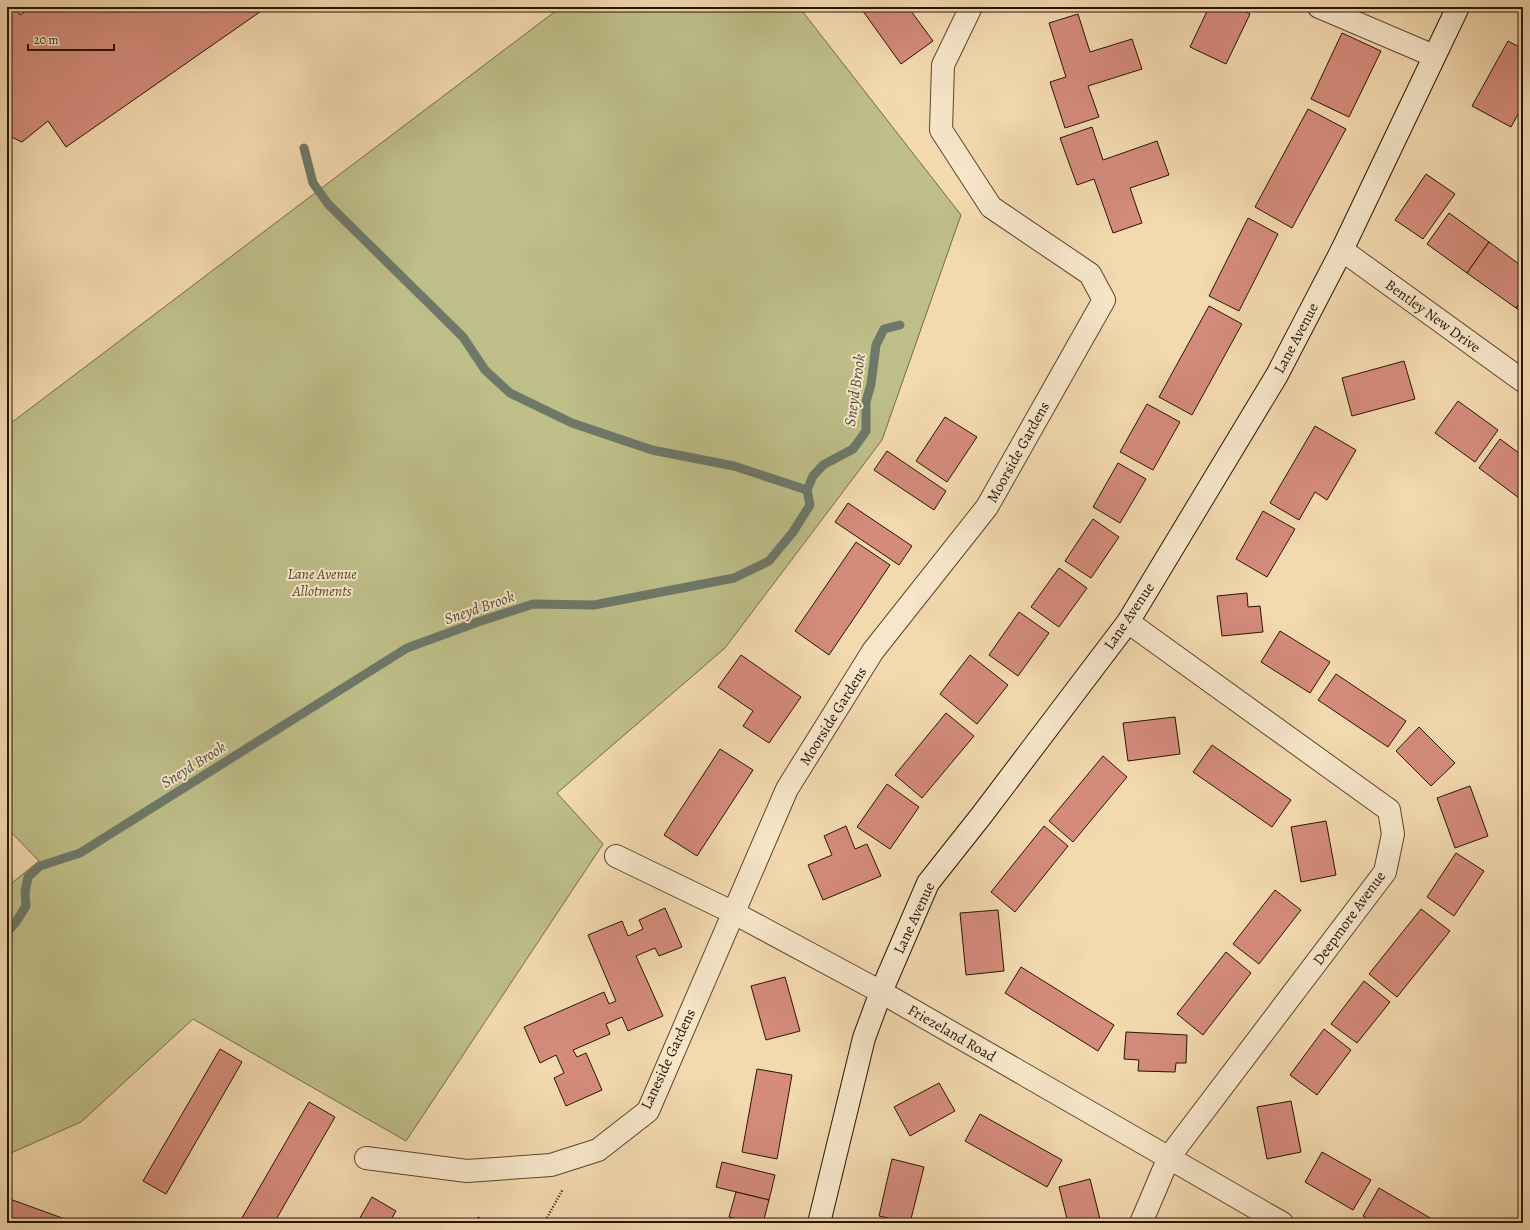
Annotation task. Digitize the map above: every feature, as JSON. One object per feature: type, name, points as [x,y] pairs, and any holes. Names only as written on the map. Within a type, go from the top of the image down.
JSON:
[{"type":"street","name":"Moorside Gardens","points":[[734,913],[787,789],[873,651],[987,507],[1104,300],[1090,274],[991,207],[941,130],[943,65],[971,7]]},
{"type":"street","points":[[1319,7],[1434,56]]},
{"type":"street","name":"Lane Avenue","points":[[819,1223],[864,1038],[881,992],[928,883],[981,816],[1128,622],[1277,375],[1342,250],[1458,7]]},
{"type":"street","name":"Bentley New Drive","points":[[1342,250],[1523,382]]},
{"type":"street","name":"Deepmore Avenue","points":[[1128,622],[1389,810],[1393,834],[1385,872],[1169,1157],[1141,1223]]},
{"type":"street","name":"Friezeland Road","points":[[616,856],[734,913],[881,992],[1282,1223]]},
{"type":"street","name":"Laneside Gardens","points":[[366,1158],[467,1171],[552,1165],[598,1150],[648,1110],[734,913]]},
{"type":"green space","name":"Lane Avenue Allotments","points":[[561,7],[799,7],[961,215],[882,440],[725,648],[557,793],[603,844],[406,1141],[193,1019],[81,1122],[11,1153],[7,1139],[7,887],[39,861],[7,828],[7,426]]},
{"type":"building","points":[[7,7],[15,7],[20,15],[31,7],[267,7],[66,147],[48,121],[22,142],[7,135]]},
{"type":"building","points":[[860,7],[908,7],[933,41],[901,64]]},
{"type":"building","points":[[1209,7],[1237,7],[1250,14],[1226,64],[1190,47]]},
{"type":"building","points":[[1078,14],[1090,52],[1132,39],[1142,69],[1088,86],[1099,117],[1065,128],[1050,82],[1066,77],[1049,23]]},
{"type":"building","points":[[1342,33],[1381,51],[1349,117],[1311,99]]},
{"type":"building","points":[[1508,41],[1523,49],[1523,105],[1511,127],[1472,106]]},
{"type":"building","points":[[1308,109],[1346,129],[1292,228],[1255,207]]},
{"type":"building","points":[[1092,127],[1103,160],[1157,141],[1169,175],[1130,188],[1142,223],[1113,233],[1094,179],[1077,185],[1060,138]]},
{"type":"building","points":[[1426,174],[1455,194],[1423,239],[1395,220]]},
{"type":"building","points":[[1449,213],[1489,242],[1467,273],[1427,244]]},
{"type":"building","points":[[1248,218],[1278,234],[1239,311],[1209,296]]},
{"type":"building","points":[[1489,242],[1523,267],[1523,298],[1516,308],[1467,273]]},
{"type":"building","points":[[1523,298],[1523,313],[1516,308]]},
{"type":"building","points":[[1209,306],[1242,324],[1192,415],[1159,397]]},
{"type":"building","points":[[1404,361],[1415,399],[1352,416],[1342,378]]},
{"type":"building","points":[[1458,401],[1498,430],[1475,462],[1435,433]]},
{"type":"building","points":[[1147,404],[1180,422],[1153,470],[1120,452]]},
{"type":"building","points":[[945,417],[977,437],[947,482],[916,461]]},
{"type":"building","points":[[1315,426],[1356,450],[1327,500],[1315,492],[1299,520],[1270,503]]},
{"type":"building","points":[[1500,439],[1523,456],[1523,493],[1519,498],[1479,468]]},
{"type":"building","points":[[887,451],[946,491],[934,510],[874,470]]},
{"type":"building","points":[[1118,463],[1146,479],[1120,523],[1093,507]]},
{"type":"building","points":[[848,503],[912,546],[899,565],[835,522]]},
{"type":"building","points":[[1263,511],[1295,529],[1267,577],[1236,559]]},
{"type":"building","points":[[1093,519],[1119,537],[1091,578],[1065,561]]},
{"type":"building","points":[[856,542],[890,565],[829,655],[795,631]]},
{"type":"building","points":[[1059,568],[1087,588],[1059,627],[1031,607]]},
{"type":"building","points":[[1247,593],[1248,607],[1260,606],[1263,632],[1222,636],[1217,596]]},
{"type":"building","points":[[1019,612],[1049,633],[1018,676],[989,655]]},
{"type":"building","points":[[1280,631],[1330,662],[1310,693],[1261,662]]},
{"type":"building","points":[[741,655],[801,697],[769,743],[743,726],[753,711],[718,687]]},
{"type":"building","points":[[970,655],[1008,685],[977,724],[940,694]]},
{"type":"building","points":[[1336,674],[1406,721],[1388,747],[1318,700]]},
{"type":"building","points":[[946,713],[974,736],[922,798],[895,775]]},
{"type":"building","points":[[1175,717],[1180,754],[1128,761],[1123,723]]},
{"type":"building","points":[[1419,727],[1455,763],[1431,786],[1396,751]]},
{"type":"building","points":[[1212,745],[1291,800],[1272,827],[1193,772]]},
{"type":"building","points":[[720,749],[753,770],[697,856],[664,835]]},
{"type":"building","points":[[1103,756],[1127,777],[1073,842],[1049,821]]},
{"type":"building","points":[[887,784],[919,807],[890,849],[857,827]]},
{"type":"building","points":[[1470,786],[1488,836],[1455,848],[1437,798]]},
{"type":"building","points":[[1326,821],[1336,875],[1301,882],[1291,827]]},
{"type":"building","points":[[846,826],[855,849],[867,844],[881,876],[823,900],[808,865],[832,855],[824,836]]},
{"type":"building","points":[[1044,826],[1068,846],[1015,912],[991,892]]},
{"type":"building","points":[[1456,853],[1484,871],[1454,916],[1427,897]]},
{"type":"building","points":[[1275,890],[1301,910],[1259,964],[1233,944]]},
{"type":"building","points":[[665,908],[682,947],[659,956],[655,948],[636,956],[663,1016],[628,1031],[622,1017],[606,1024],[610,1034],[573,1050],[577,1057],[586,1053],[602,1090],[566,1106],[554,1078],[564,1073],[556,1055],[540,1063],[524,1027],[604,992],[609,1004],[616,1001],[588,935],[622,921],[628,936],[643,929],[639,920]]},
{"type":"building","points":[[1421,909],[1450,931],[1397,997],[1369,974]]},
{"type":"building","points":[[998,910],[1004,971],[966,975],[960,913]]},
{"type":"building","points":[[1226,952],[1251,973],[1203,1035],[1177,1014]]},
{"type":"building","points":[[1021,967],[1114,1025],[1098,1051],[1005,993]]},
{"type":"building","points":[[785,977],[800,1031],[766,1040],[751,986]]},
{"type":"building","points":[[1364,981],[1390,1002],[1357,1043],[1331,1024]]},
{"type":"building","points":[[1324,1029],[1351,1050],[1317,1095],[1290,1075]]},
{"type":"building","points":[[1126,1032],[1187,1035],[1186,1063],[1176,1063],[1175,1072],[1138,1071],[1139,1060],[1124,1059]]},
{"type":"building","points":[[220,1049],[242,1062],[166,1194],[143,1181]]},
{"type":"building","points":[[757,1069],[792,1075],[777,1159],[742,1152]]},
{"type":"building","points":[[939,1083],[955,1111],[910,1136],[894,1107]]},
{"type":"building","points":[[1291,1101],[1301,1152],[1267,1159],[1257,1107]]},
{"type":"building","points":[[309,1102],[335,1117],[274,1223],[239,1223]]},
{"type":"building","points":[[980,1114],[1062,1160],[1047,1187],[965,1141]]},
{"type":"building","points":[[1322,1152],[1371,1180],[1353,1210],[1305,1182]]},
{"type":"building","points":[[892,1159],[924,1167],[910,1223],[879,1216]]},
{"type":"building","points":[[722,1162],[775,1175],[769,1200],[716,1187]]},
{"type":"building","points":[[1090,1179],[1101,1223],[1068,1223],[1059,1187]]},
{"type":"building","points":[[1379,1188],[1437,1222],[1376,1223],[1363,1216]]},
{"type":"building","points":[[736,1192],[769,1200],[763,1223],[753,1223],[729,1217]]},
{"type":"building","points":[[372,1197],[396,1211],[389,1223],[357,1223]]},
{"type":"building","points":[[7,1198],[76,1223],[7,1223]]},
{"type":"building","points":[[478,1217],[489,1223],[475,1223]]},
{"type":"building","points":[[1450,1219],[1457,1223],[1448,1223]]},
{"type":"waterway","points":[[304,148],[313,183],[328,204],[463,337],[485,370],[510,393],[572,423],[652,450],[734,466],[807,490]]},
{"type":"waterway","name":"Sneyd Brook","points":[[7,932],[16,922],[26,906],[25,892],[28,877],[40,866],[80,853],[407,648],[533,604],[594,605],[734,578],[769,561],[793,532],[810,505],[807,490],[813,476],[823,465],[853,449],[866,431],[866,402],[871,384],[876,345],[884,329],[900,325]]}]
